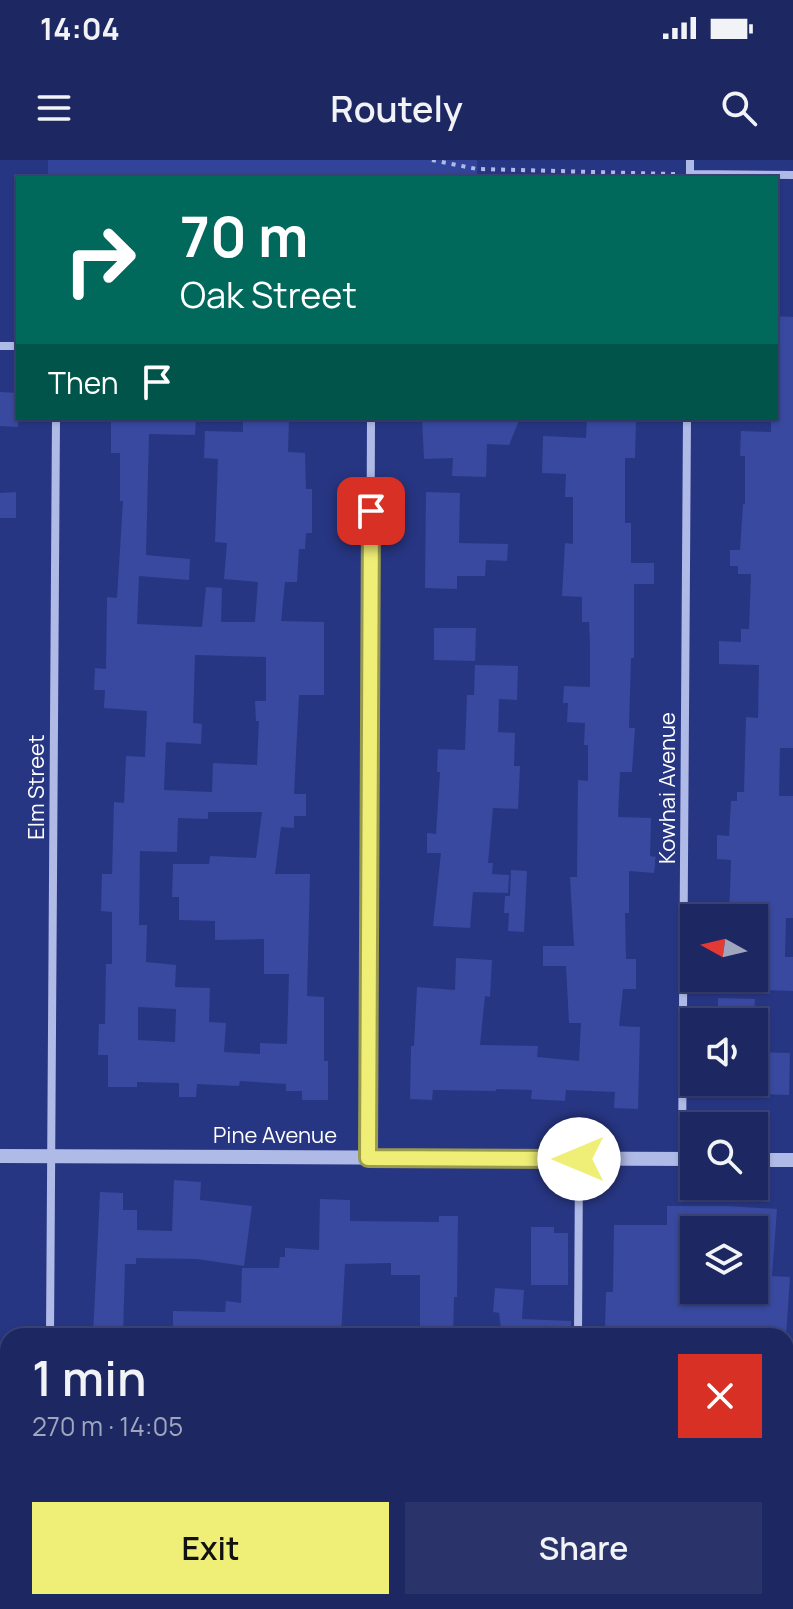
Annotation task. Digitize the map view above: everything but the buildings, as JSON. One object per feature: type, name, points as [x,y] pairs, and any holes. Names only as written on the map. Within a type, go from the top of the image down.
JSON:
[{"type":"street","points":[[690,160],[690,176],[793,175]]},
{"type":"street","name":"Elm Street","points":[[50,1328],[56,420]]},
{"type":"street","points":[[368,1158],[371,420]]},
{"type":"street","name":"Kowhai Avenue","points":[[687,420],[688,1112]]},
{"type":"street","name":"Pine Avenue","points":[[0,1156],[680,1159]]},
{"type":"street","points":[[578,1328],[579,1159]]},
{"type":"street","points":[[768,1160],[793,1160]]},
{"type":"path","points":[[432,160],[477,169],[690,176]]},
{"type":"shaded area","points":[[48,160],[477,160],[477,176],[48,176]]},
{"type":"route","points":[[371,511],[368,1158],[579,1159]]}]
